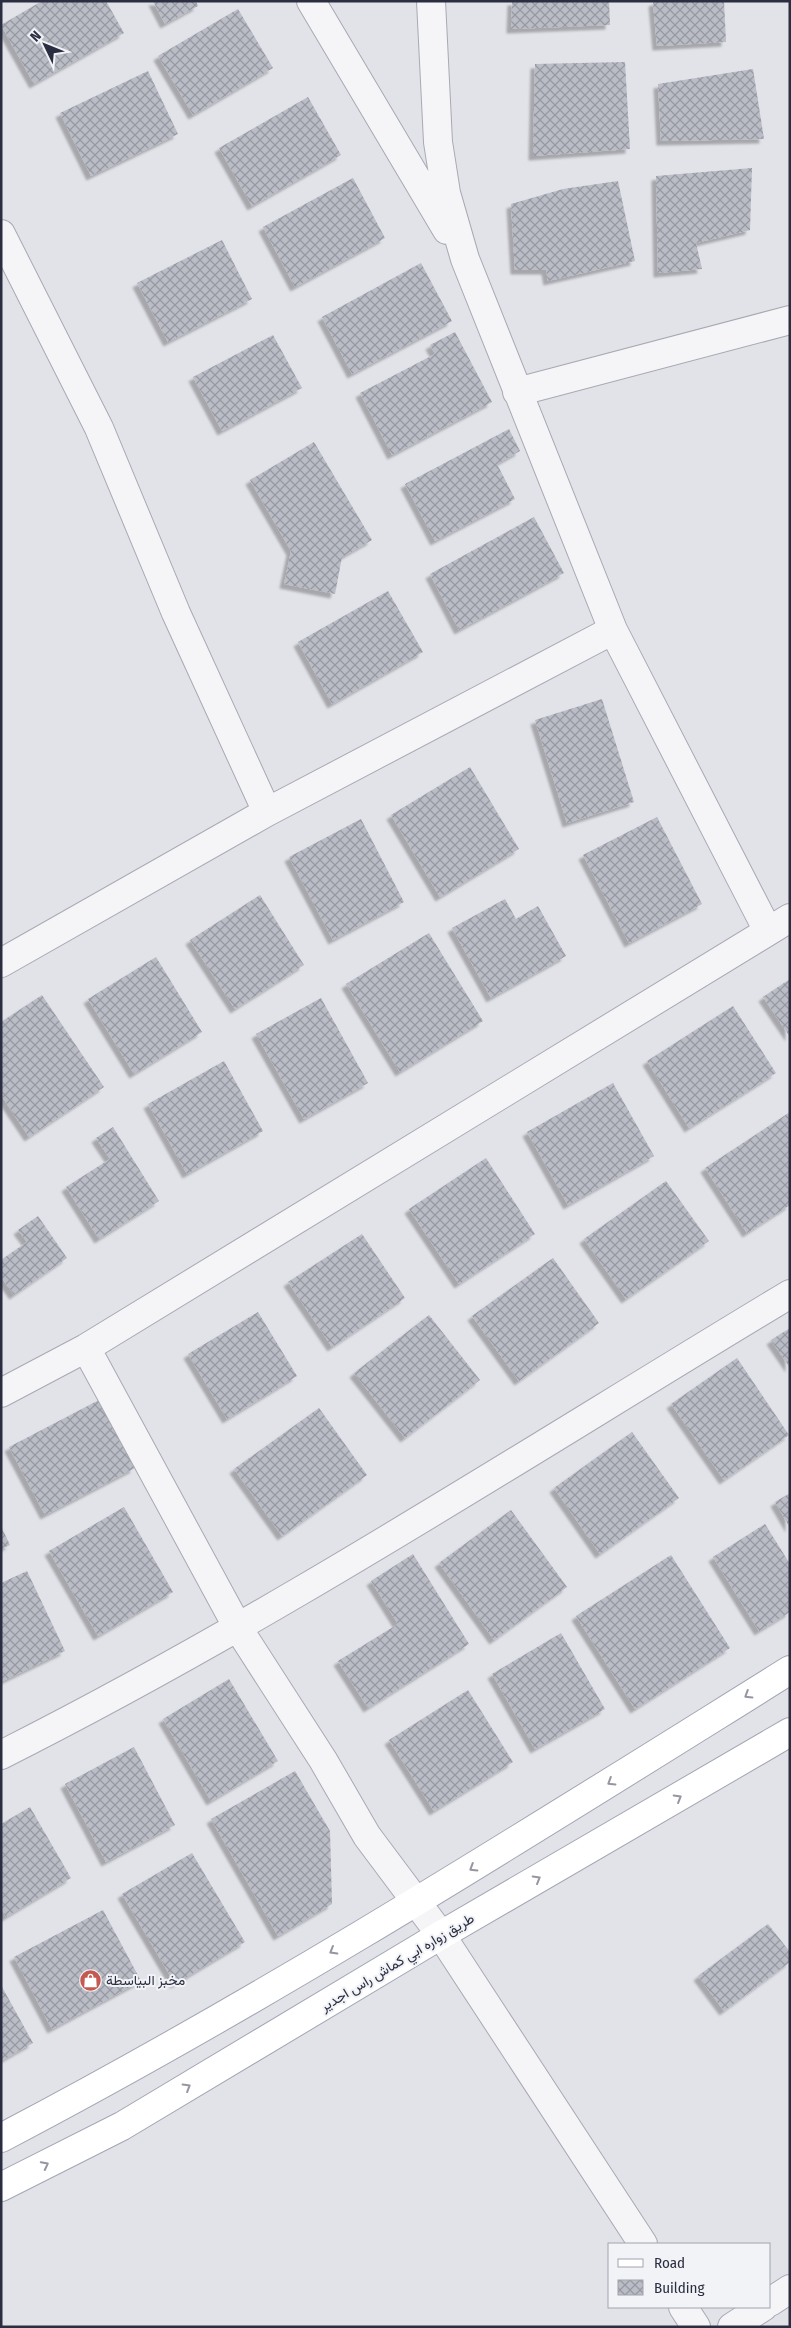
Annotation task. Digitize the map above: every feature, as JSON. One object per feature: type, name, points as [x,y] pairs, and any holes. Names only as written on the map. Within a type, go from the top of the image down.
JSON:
[{"type":"main road","points":[[1,2138],[183,2039],[416,1903],[790,1670]]},
{"type":"main road","name":"طريق زواره ابي كماش راس اجدير","points":[[1,2187],[122,2126],[441,1935],[790,1732]]},
{"type":"street","points":[[312,1],[465,259]]},
{"type":"street","points":[[1,1394],[86,1348],[779,925],[613,630],[465,259],[446,193],[438,142],[431,1]]},
{"type":"street","points":[[1,234],[99,428],[176,613],[267,812]]},
{"type":"street","points":[[517,392],[790,320]]},
{"type":"street","points":[[1,963],[267,812],[613,630]]},
{"type":"street","points":[[1,1755],[74,1718],[238,1628],[790,1294]]},
{"type":"street","points":[[86,1348],[238,1628],[323,1760],[367,1836],[441,1935],[642,2243]]},
{"type":"street","points":[[771,2301],[790,2289]]},
{"type":"street","points":[[684,2308],[696,2327]]},
{"type":"street","points":[[732,2327],[761,2308]]},
{"type":"building","points":[[42,1],[106,1],[124,33],[34,84],[1,25]]},
{"type":"building","points":[[153,1],[196,1],[198,6],[165,24]]},
{"type":"building","points":[[512,1],[609,1],[610,25],[511,29]]},
{"type":"building","points":[[724,1],[726,42],[657,46],[653,2]]},
{"type":"building","points":[[238,9],[273,68],[193,115],[158,56]]},
{"type":"building","points":[[625,62],[630,149],[533,156],[535,64]]},
{"type":"building","points":[[753,69],[764,139],[661,141],[658,84]]},
{"type":"building","points":[[148,71],[178,134],[91,176],[60,113]]},
{"type":"building","points":[[308,97],[341,155],[252,206],[219,148]]},
{"type":"building","points":[[752,168],[750,230],[696,243],[702,269],[658,273],[656,176]]},
{"type":"building","points":[[353,178],[385,238],[295,287],[263,227]]},
{"type":"building","points":[[618,181],[635,261],[548,281],[546,270],[515,270],[511,204],[563,189]]},
{"type":"building","points":[[222,240],[252,299],[168,342],[137,283]]},
{"type":"building","points":[[421,263],[452,321],[352,374],[322,317]]},
{"type":"building","points":[[455,332],[492,402],[392,455],[360,393],[435,354],[430,345]]},
{"type":"building","points":[[273,335],[302,388],[222,431],[193,377]]},
{"type":"building","points":[[509,429],[520,451],[497,464],[515,499],[435,541],[405,484]]},
{"type":"building","points":[[314,442],[372,540],[342,557],[335,594],[284,584],[291,551],[250,480]]},
{"type":"building","points":[[534,517],[564,573],[459,630],[430,574]]},
{"type":"building","points":[[388,591],[423,652],[332,704],[298,642]]},
{"type":"building","points":[[602,699],[634,802],[567,823],[535,720]]},
{"type":"building","points":[[470,767],[519,849],[440,897],[391,815]]},
{"type":"building","points":[[657,817],[702,904],[629,943],[583,855]]},
{"type":"building","points":[[361,819],[404,902],[333,940],[289,857]]},
{"type":"building","points":[[260,895],[304,965],[235,1009],[190,940]]},
{"type":"building","points":[[505,899],[516,919],[538,906],[566,956],[491,998],[452,928]]},
{"type":"building","points":[[429,933],[483,1021],[400,1072],[346,984]]},
{"type":"building","points":[[156,957],[202,1032],[134,1074],[88,999]]},
{"type":"building","points":[[790,979],[790,1037],[763,997]]},
{"type":"building","points":[[42,995],[104,1087],[29,1137],[1,1095],[1,1022]]},
{"type":"building","points":[[321,998],[368,1083],[304,1119],[256,1034]]},
{"type":"building","points":[[733,1006],[776,1073],[689,1128],[647,1061]]},
{"type":"building","points":[[224,1061],[263,1131],[187,1174],[148,1104]]},
{"type":"building","points":[[613,1083],[654,1156],[568,1205],[527,1132]]},
{"type":"building","points":[[790,1112],[790,1205],[747,1233],[705,1168]]},
{"type":"building","points":[[113,1127],[159,1201],[99,1239],[66,1187],[110,1159],[96,1138]]},
{"type":"building","points":[[486,1158],[535,1234],[459,1284],[409,1209]]},
{"type":"building","points":[[666,1181],[709,1241],[626,1299],[584,1239]]},
{"type":"building","points":[[38,1216],[67,1258],[14,1295],[1,1277],[1,1260],[27,1242],[18,1230]]},
{"type":"building","points":[[362,1234],[405,1298],[332,1347],[288,1282]]},
{"type":"building","points":[[553,1258],[599,1323],[519,1381],[472,1316]]},
{"type":"building","points":[[258,1312],[297,1376],[227,1419],[188,1354]]},
{"type":"building","points":[[429,1315],[480,1380],[405,1438],[354,1373]]},
{"type":"building","points":[[790,1328],[790,1368],[771,1340]]},
{"type":"building","points":[[737,1358],[789,1435],[724,1480],[671,1404]]},
{"type":"building","points":[[99,1400],[135,1468],[45,1515],[9,1447]]},
{"type":"building","points":[[319,1408],[367,1475],[282,1536],[234,1469]]},
{"type":"building","points":[[632,1432],[679,1498],[600,1554],[554,1488]]},
{"type":"building","points":[[790,1493],[790,1528],[775,1502]]},
{"type":"building","points":[[124,1507],[173,1592],[98,1636],[49,1551]]},
{"type":"building","points":[[511,1510],[567,1587],[494,1640],[439,1563]]},
{"type":"building","points":[[765,1524],[790,1564],[790,1612],[759,1631],[713,1557]]},
{"type":"building","points":[[1,1526],[10,1545],[1,1549]]},
{"type":"building","points":[[413,1554],[469,1644],[368,1708],[338,1661],[398,1624],[371,1581]]},
{"type":"building","points":[[671,1555],[730,1648],[635,1709],[576,1616]]},
{"type":"building","points":[[27,1571],[65,1651],[1,1682],[1,1583]]},
{"type":"building","points":[[561,1633],[605,1709],[535,1749],[492,1674]]},
{"type":"building","points":[[229,1679],[278,1761],[211,1801],[163,1719]]},
{"type":"building","points":[[468,1690],[513,1762],[434,1811],[389,1740]]},
{"type":"building","points":[[134,1747],[175,1825],[106,1862],[65,1784]]},
{"type":"building","points":[[295,1771],[330,1831],[332,1904],[278,1936],[211,1819]]},
{"type":"building","points":[[30,1807],[71,1878],[6,1917],[1,1909],[1,1824]]},
{"type":"building","points":[[192,1853],[245,1942],[175,1984],[122,1894]]},
{"type":"building","points":[[103,1910],[141,1981],[52,2029],[14,1957]]},
{"type":"building","points":[[768,1924],[790,1952],[790,1962],[724,2011],[698,1976]]},
{"type":"building","points":[[1,1985],[33,2043],[1,2061]]},
{"type":"place","name":"مخبز البياسطة","points":[[90,1980]]}]
